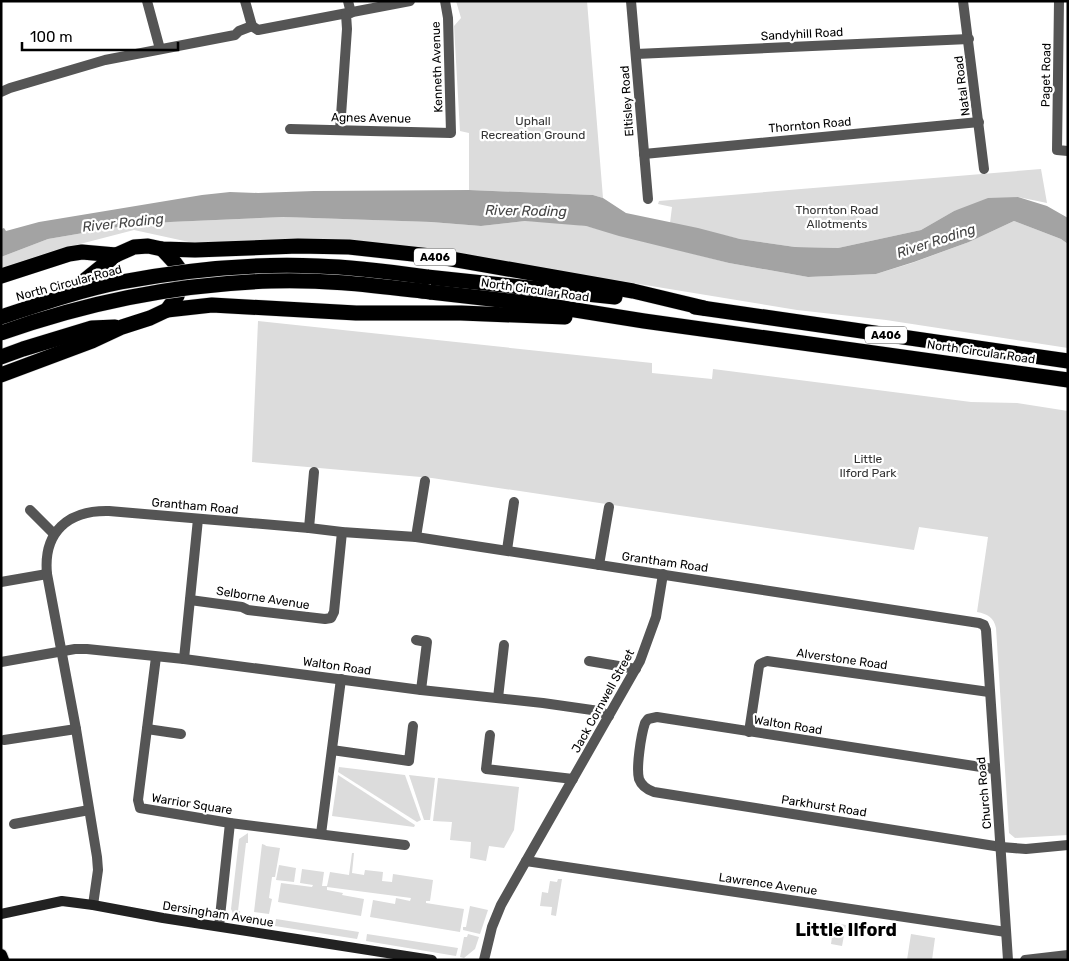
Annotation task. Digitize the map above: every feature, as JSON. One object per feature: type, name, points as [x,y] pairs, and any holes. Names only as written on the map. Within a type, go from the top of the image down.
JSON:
[{"type":"highway","name":"A406","points":[[1,313],[64,293],[80,284],[116,255],[134,247],[148,246],[162,249],[201,250],[298,246],[349,247],[410,253],[633,291],[704,308]]},
{"type":"highway","points":[[162,249],[180,270],[181,283],[177,296],[167,310]]},
{"type":"highway","name":"A406","points":[[1,276],[52,259],[82,252],[116,255]]},
{"type":"highway","name":"North Circular Road","points":[[1,317],[121,282],[211,270],[260,266],[317,266],[369,269],[429,284],[644,321],[1068,380]]},
{"type":"highway","name":"North Circular Road","points":[[1,333],[82,307],[136,295],[224,284],[272,281],[429,284],[704,308],[1068,361]]},
{"type":"highway","name":"A406","points":[[1,375],[92,341],[122,327],[144,321],[167,310],[212,305],[356,313],[461,313],[644,321]]},
{"type":"highway","name":"A406","points":[[1,358],[71,333],[92,328],[122,327]]},
{"type":"main road","name":"Dersingham Avenue","points":[[1,914],[62,901],[429,959]]},
{"type":"main road","points":[[1,955],[3,960]]},
{"type":"street","points":[[146,1],[160,49]]},
{"type":"street","points":[[245,1],[252,26],[258,30],[410,1]]},
{"type":"street","points":[[340,130],[349,13],[348,1]]},
{"type":"street","name":"Kenneth Avenue","points":[[445,1],[448,18],[451,133]]},
{"type":"street","name":"Eltisley Road","points":[[631,1],[648,199]]},
{"type":"street","name":"Natal Road","points":[[963,1],[984,169]]},
{"type":"street","name":"Paget Road","points":[[1059,1],[1063,150]]},
{"type":"street","points":[[1,92],[105,60],[236,35],[239,31],[252,26]]},
{"type":"street","name":"Sandyhill Road","points":[[636,54],[969,39]]},
{"type":"street","name":"Thornton Road","points":[[644,154],[979,122]]},
{"type":"street","name":"Agnes Avenue","points":[[290,129],[451,133]]},
{"type":"street","points":[[309,528],[314,472]]},
{"type":"street","points":[[416,538],[425,481]]},
{"type":"street","points":[[507,550],[514,502]]},
{"type":"street","points":[[600,565],[609,507]]},
{"type":"street","points":[[30,510],[54,534],[46,556],[98,856],[93,905]]},
{"type":"street","name":"Grantham Road","points":[[54,534],[77,516],[90,511],[108,511],[416,538],[507,550],[984,625]]},
{"type":"street","points":[[184,660],[198,519]]},
{"type":"street","name":"Selborne Avenue","points":[[190,600],[325,620],[332,618],[342,532]]},
{"type":"street","points":[[1,582],[48,574]]},
{"type":"street","name":"Jack Cornwell Street","points":[[484,960],[492,927],[501,905],[636,669],[653,627],[663,574]]},
{"type":"street","name":"Church Road","points":[[984,625],[986,630],[1008,960]]},
{"type":"street","points":[[416,640],[427,642],[421,690]]},
{"type":"street","points":[[498,698],[504,645]]},
{"type":"street","name":"Walton Road","points":[[61,651],[87,649],[184,660],[598,711],[609,716]]},
{"type":"street","points":[[1,662],[61,651]]},
{"type":"street","name":"Warrior Square","points":[[156,657],[138,800],[140,808],[230,823],[405,845]]},
{"type":"street","points":[[589,661],[636,669]]},
{"type":"street","name":"Alverstone Road","points":[[749,732],[759,666],[767,661],[989,692]]},
{"type":"street","points":[[321,834],[341,679]]},
{"type":"street","name":"Walton Road","points":[[644,787],[638,772],[644,728],[648,719],[658,717],[994,769]]},
{"type":"street","points":[[332,750],[409,762],[413,726]]},
{"type":"street","points":[[4,740],[76,729]]},
{"type":"street","points":[[147,729],[181,734]]},
{"type":"street","points":[[490,735],[486,769],[573,779]]},
{"type":"street","name":"Parkhurst Road","points":[[644,787],[654,792],[1001,847],[1026,849],[1068,845]]},
{"type":"street","points":[[14,824],[89,810]]},
{"type":"street","points":[[219,926],[230,823]]},
{"type":"street","name":"Lawrence Avenue","points":[[526,861],[1006,932]]},
{"type":"street","points":[[1025,960],[1068,955]]},
{"type":"green space","name":"Uphall Recreation Ground","points":[[456,1],[587,1],[603,198],[593,195],[469,190],[469,133],[460,131],[454,26],[461,18]]},
{"type":"green space","name":"Thornton Road Allotments","points":[[1041,169],[1047,203],[1018,197],[954,211],[921,230],[838,248],[795,247],[740,239],[670,223],[672,207],[658,204],[659,201]]},
{"type":"green space","points":[[285,217],[431,222],[481,226],[525,221],[558,222],[586,226],[729,263],[808,277],[876,274],[969,242],[1014,221],[1061,239],[1068,244],[1068,348],[886,320],[797,310],[529,266],[189,242],[134,230],[53,251],[1,268],[1,257],[48,239],[124,226]]},
{"type":"green space","name":"Little Ilford Park","points":[[258,321],[652,363],[652,373],[712,379],[713,369],[971,402],[1017,403],[1068,411],[1068,835],[1015,838],[1009,833],[996,628],[990,617],[977,612],[988,537],[919,527],[914,550],[432,478],[252,462]]},
{"type":"green space","points":[[339,767],[405,775],[421,820],[417,822],[338,772]]},
{"type":"green space","points":[[338,775],[415,825],[414,827],[332,816]]},
{"type":"green space","points":[[409,775],[435,778],[430,820],[424,820]]},
{"type":"green space","points":[[438,778],[519,787],[514,830],[504,848],[489,846],[486,861],[470,858],[471,842],[450,840],[452,822],[433,821]]},
{"type":"green space","points":[[248,833],[238,911],[240,911],[241,921],[236,920],[231,909],[239,839]]},
{"type":"green space","points":[[262,844],[280,848],[275,877],[272,877],[269,898],[272,899],[269,914],[254,912]]},
{"type":"green space","points":[[352,853],[354,853],[352,873],[364,875],[365,870],[383,872],[382,881],[392,882],[393,874],[433,880],[430,901],[426,901],[426,903],[464,909],[460,932],[370,917],[373,900],[395,904],[396,898],[410,901],[411,898],[327,887],[327,890],[343,893],[342,895],[364,899],[361,916],[278,902],[281,883],[312,887],[313,885],[300,883],[302,869],[324,872],[322,886],[327,886],[330,872],[349,875]]},
{"type":"green space","points":[[279,865],[296,868],[294,882],[276,880]]},
{"type":"green space","points":[[558,879],[562,879],[556,916],[551,915],[552,907],[540,906],[542,892],[548,893],[550,881],[557,882]]},
{"type":"green space","points":[[470,906],[488,910],[480,934],[463,930],[463,927],[466,927]]},
{"type":"green space","points":[[276,919],[359,932],[357,939],[275,926]]},
{"type":"green space","points":[[834,923],[846,925],[842,946],[831,944]]},
{"type":"green space","points":[[367,934],[458,948],[456,956],[366,941]]},
{"type":"green space","points":[[468,934],[479,937],[475,949],[464,958],[460,957],[464,937],[467,937]]},
{"type":"green space","points":[[911,934],[935,938],[932,960],[907,960]]},
{"type":"water","name":"River Roding","points":[[469,190],[593,195],[603,198],[626,213],[740,239],[795,247],[838,248],[921,230],[954,211],[988,198],[1018,197],[1047,206],[1068,218],[1068,244],[1061,239],[1014,221],[969,242],[876,274],[808,277],[729,263],[586,226],[525,221],[481,226],[431,222],[284,217],[124,226],[48,239],[1,257],[1,229],[4,228],[6,231],[39,222],[202,195],[230,192]]},
{"type":"district","name":"Little Ilford","points":[[846,930]]}]
